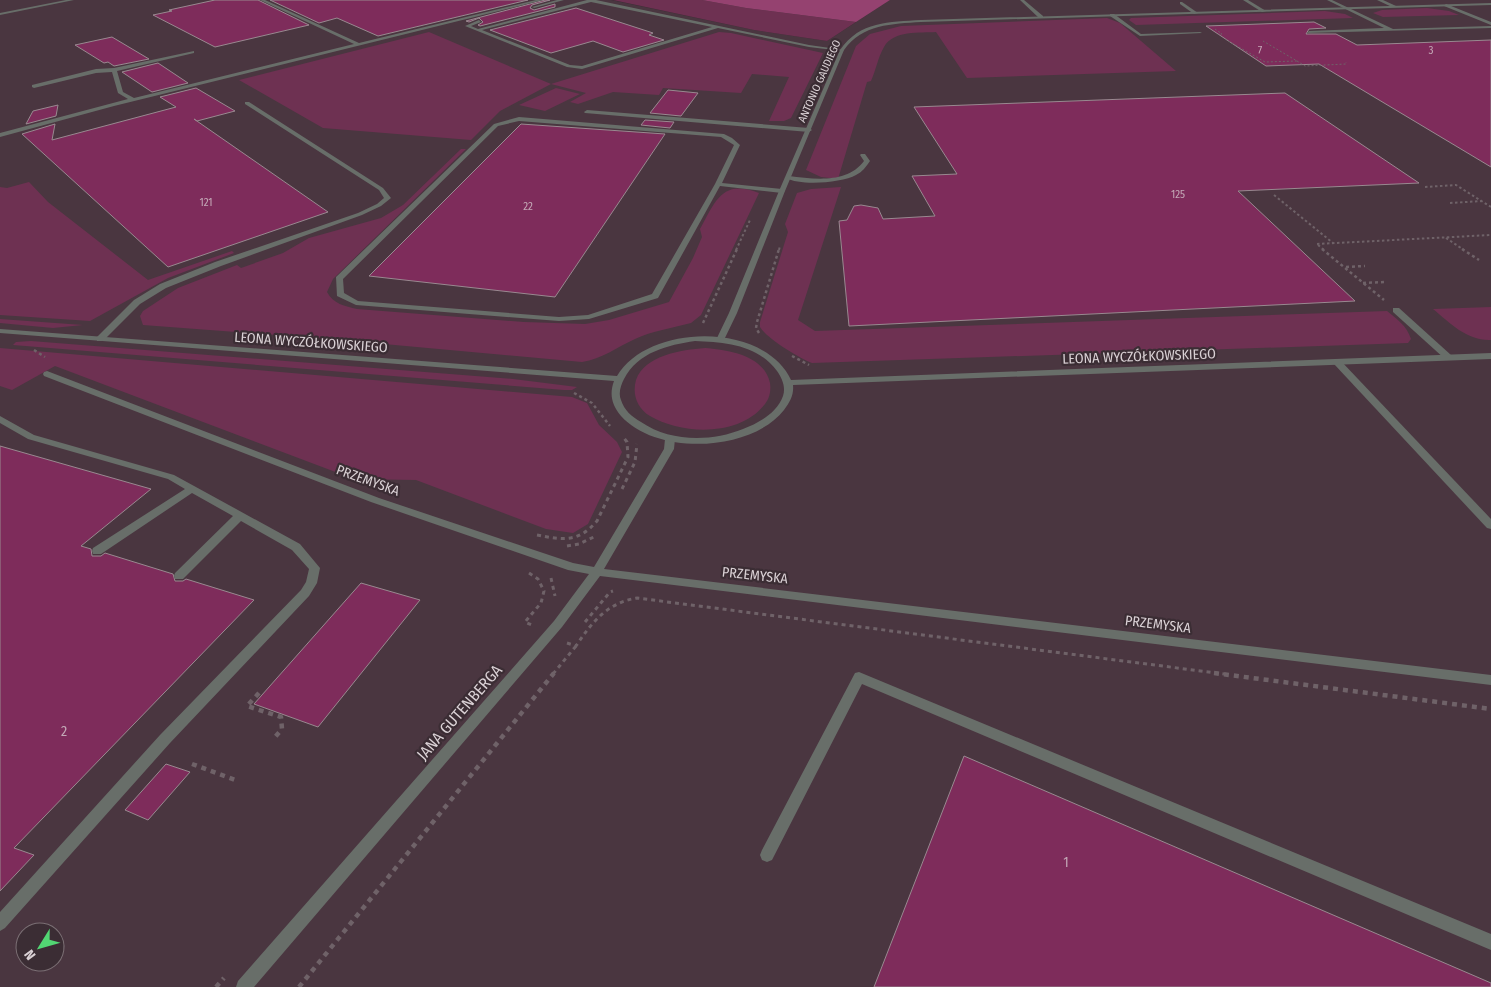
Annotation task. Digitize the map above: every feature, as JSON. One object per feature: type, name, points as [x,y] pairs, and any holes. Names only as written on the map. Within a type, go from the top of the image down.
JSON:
[{"type":"street","points":[[0,14],[72,0]]},
{"type":"street","points":[[262,0],[359,45]]},
{"type":"street","points":[[0,134],[541,0]]},
{"type":"street","points":[[562,0],[468,24],[467,26],[569,66],[582,68],[717,27]]},
{"type":"street","points":[[478,30],[579,5],[591,0],[809,46],[842,50]]},
{"type":"street","points":[[1022,0],[1041,17]]},
{"type":"street","points":[[1245,0],[1264,11]]},
{"type":"street","points":[[1329,0],[1389,29]]},
{"type":"street","points":[[1380,0],[1394,6]]},
{"type":"street","points":[[1181,3],[1196,13]]},
{"type":"street","name":"ANTONIO GAUDIEGO","points":[[720,340],[734,313],[782,191],[842,50],[846,42],[858,32],[887,24],[921,21],[1491,4]]},
{"type":"street","points":[[1446,5],[1491,26]]},
{"type":"street","points":[[636,14],[645,12]]},
{"type":"street","points":[[1112,15],[1140,35],[1200,33]]},
{"type":"street","points":[[1309,32],[1491,26]]},
{"type":"street","points":[[34,86],[96,71],[114,70],[192,52]]},
{"type":"street","points":[[114,70],[121,93],[133,100]]},
{"type":"street","points":[[100,339],[137,302],[163,286],[218,264],[360,214],[379,205],[388,198],[381,189],[247,103]]},
{"type":"street","points":[[588,112],[809,130]]},
{"type":"street","points":[[519,119],[722,135],[730,138],[737,145],[718,184],[655,296],[588,317],[559,319],[356,303],[340,294],[339,279],[496,125],[506,122],[519,119]]},
{"type":"street","points":[[788,178],[812,181],[838,178],[857,173],[864,167],[867,161],[863,155]]},
{"type":"street","points":[[718,184],[782,191]]},
{"type":"street","points":[[1396,310],[1448,357]]},
{"type":"street","name":"LEONA WYCZÓŁKOWSKIEGO","points":[[0,331],[620,379]]},
{"type":"street","points":[[687,340],[720,340],[750,346],[770,358],[781,370],[788,383],[788,396],[779,411],[752,430],[721,439],[701,441],[670,439],[642,428],[626,415],[616,400],[615,393],[623,372],[636,360],[662,346],[687,340]]},
{"type":"street","name":"LEONA WYCZÓŁKOWSKIEGO","points":[[788,383],[1491,356]]},
{"type":"street","points":[[1337,362],[1491,525]]},
{"type":"street","name":"PRZEMYSKA","points":[[47,374],[375,500],[572,567],[598,572],[1491,680]]},
{"type":"street","points":[[0,420],[31,437],[171,477],[296,547],[315,568],[311,584],[306,593],[165,739],[0,923]]},
{"type":"street","name":"JANA GUTENBERGA","points":[[244,987],[549,635],[598,572],[668,449],[670,439]]},
{"type":"street","points":[[97,551],[192,489]]},
{"type":"street","points":[[179,576],[240,516]]},
{"type":"street","points":[[767,855],[858,677],[1491,942]]},
{"type":"path","points":[[1225,39],[1265,62],[1297,61]]},
{"type":"path","points":[[1263,41],[1305,66],[1336,64]]},
{"type":"path","points":[[1331,64],[1346,64],[1346,62]]},
{"type":"path","points":[[1425,187],[1456,185],[1491,207]]},
{"type":"path","points":[[1274,195],[1333,244]]},
{"type":"path","points":[[1450,203],[1482,202]]},
{"type":"path","points":[[706,315],[752,217]]},
{"type":"path","points":[[1396,310],[1317,244],[1491,235]]},
{"type":"path","points":[[1446,238],[1479,260]]},
{"type":"path","points":[[764,338],[756,328],[781,242]]},
{"type":"path","points":[[1344,268],[1365,266]]},
{"type":"path","points":[[1363,283],[1384,282]]},
{"type":"path","points":[[31,349],[41,350]]},
{"type":"path","points":[[790,355],[814,367]]},
{"type":"path","points":[[568,392],[591,400],[601,417],[611,428]]},
{"type":"path","points":[[533,534],[569,540],[591,530],[628,457],[627,442],[624,437]]},
{"type":"path","points":[[620,494],[637,455],[637,444],[634,440]]},
{"type":"path","points":[[563,546],[579,544],[597,535],[600,531]]},
{"type":"path","points":[[524,570],[538,578],[543,583],[546,591],[544,599],[525,622],[532,626]]},
{"type":"path","points":[[547,574],[554,581],[554,601]]},
{"type":"path","points":[[582,625],[610,592],[616,591]]},
{"type":"path","points":[[299,987],[600,614],[610,605],[622,599],[637,598],[1491,709]]},
{"type":"path","points":[[564,642],[576,646]]},
{"type":"path","points":[[259,693],[247,706],[281,718],[282,729],[275,737]]},
{"type":"path","points":[[192,764],[238,781]]},
{"type":"shaded area","points":[[0,0],[611,0],[754,30],[827,41],[890,0],[1491,0],[1491,987],[0,987]]},
{"type":"shaded area","points":[[613,0],[702,0],[746,8],[856,22],[827,41],[754,30]]},
{"type":"shaded area","points":[[702,0],[890,0],[856,22],[746,8]]},
{"type":"shaded area","points":[[1427,8],[1449,11],[1459,15],[1383,17],[1373,13],[1382,10]]},
{"type":"shaded area","points":[[1325,11],[1345,14],[1353,18],[1136,25],[1129,20],[1131,18]]},
{"type":"shaded area","points":[[1107,18],[1120,23],[1176,71],[967,78],[936,32],[900,35],[888,42],[884,47],[871,81],[867,82],[838,179],[821,177],[806,170],[856,46],[870,34],[901,26]]},
{"type":"shaded area","points":[[429,32],[551,84],[500,111],[471,140],[323,128],[239,80]]},
{"type":"shaded area","points":[[719,32],[823,53],[791,118],[784,121],[769,121],[789,77],[752,74],[741,93],[663,88],[659,95],[613,92],[578,104],[570,102],[586,93],[551,84]]},
{"type":"shaded area","points":[[556,88],[580,94],[545,111],[519,105]]},
{"type":"shaded area","points":[[461,149],[466,149],[333,279],[327,292],[333,299],[340,304],[357,309],[524,322],[585,324],[609,320],[669,302],[702,237],[700,229],[721,195],[736,188],[759,193],[701,315],[691,323],[642,336],[603,356],[582,362],[329,339],[143,325],[140,316],[143,311],[178,288],[237,265],[241,268],[283,253],[309,238],[381,218],[403,205]]},
{"type":"shaded area","points":[[29,182],[48,202],[148,280],[232,251],[234,253],[168,278],[90,321],[0,315],[0,187],[7,188]]},
{"type":"shaded area","points":[[841,187],[798,320],[815,331],[1387,311],[1404,327],[1411,339],[1408,343],[812,363],[792,353],[769,337],[760,327],[760,322],[788,232],[785,224],[797,193],[811,189]]},
{"type":"shaded area","points":[[1491,307],[1491,340],[1474,338],[1459,330],[1433,309]]},
{"type":"shaded area","points":[[0,319],[83,325],[53,328],[0,323]]},
{"type":"shaded area","points":[[31,341],[513,379],[577,387],[572,390],[564,390],[13,345],[16,342]]},
{"type":"shaded area","points":[[0,348],[572,397],[587,403],[599,425],[617,442],[622,452],[588,524],[573,533],[546,529],[416,480],[354,479],[55,366],[12,390],[0,386]]},
{"type":"shaded area","points":[[705,348],[724,350],[744,356],[761,366],[770,383],[770,394],[765,404],[754,415],[741,422],[710,430],[678,427],[646,413],[639,405],[635,395],[635,385],[636,380],[647,365],[655,359],[675,352]]},
{"type":"building","points":[[215,0],[258,0],[309,25],[215,47],[153,15]]},
{"type":"building","points":[[270,0],[528,0],[378,36],[337,18],[319,23]]},
{"type":"building","points":[[550,0],[532,5],[530,8],[534,10],[555,4],[555,7],[480,26],[478,25],[483,22],[479,18],[469,22],[466,21]]},
{"type":"building","points":[[576,8],[653,33],[649,35],[664,40],[623,52],[593,41],[551,53],[490,30]]},
{"type":"building","points":[[1314,22],[1326,28],[1309,29],[1306,34],[1336,34],[1357,45],[1491,40],[1491,167],[1319,64],[1266,66],[1206,26]]},
{"type":"building","points":[[112,37],[149,59],[114,66],[108,62],[104,63],[75,45]]},
{"type":"building","points":[[158,63],[188,83],[152,92],[122,72]]},
{"type":"building","points":[[196,88],[235,111],[197,121],[194,119],[328,212],[168,267],[22,134],[55,124],[52,140],[176,107],[160,97]]},
{"type":"building","points":[[668,90],[698,93],[681,116],[650,113]]},
{"type":"building","points":[[1285,93],[1419,183],[1238,191],[1355,301],[849,326],[839,221],[847,220],[854,206],[861,205],[878,208],[883,219],[935,216],[912,176],[957,174],[914,107]]},
{"type":"building","points":[[58,105],[56,116],[26,124],[33,111]]},
{"type":"building","points":[[645,120],[674,122],[670,128],[641,125]]},
{"type":"building","points":[[521,124],[665,134],[555,297],[369,276]]},
{"type":"building","points":[[0,446],[151,489],[81,546],[91,549],[92,556],[101,556],[105,553],[173,574],[175,581],[186,579],[254,600],[14,848],[34,855],[0,891]]},
{"type":"building","points":[[361,583],[420,600],[318,727],[254,704]]},
{"type":"building","points":[[964,756],[1491,983],[1491,987],[874,987]]},
{"type":"building","points":[[166,764],[190,772],[148,820],[125,810]]}]
